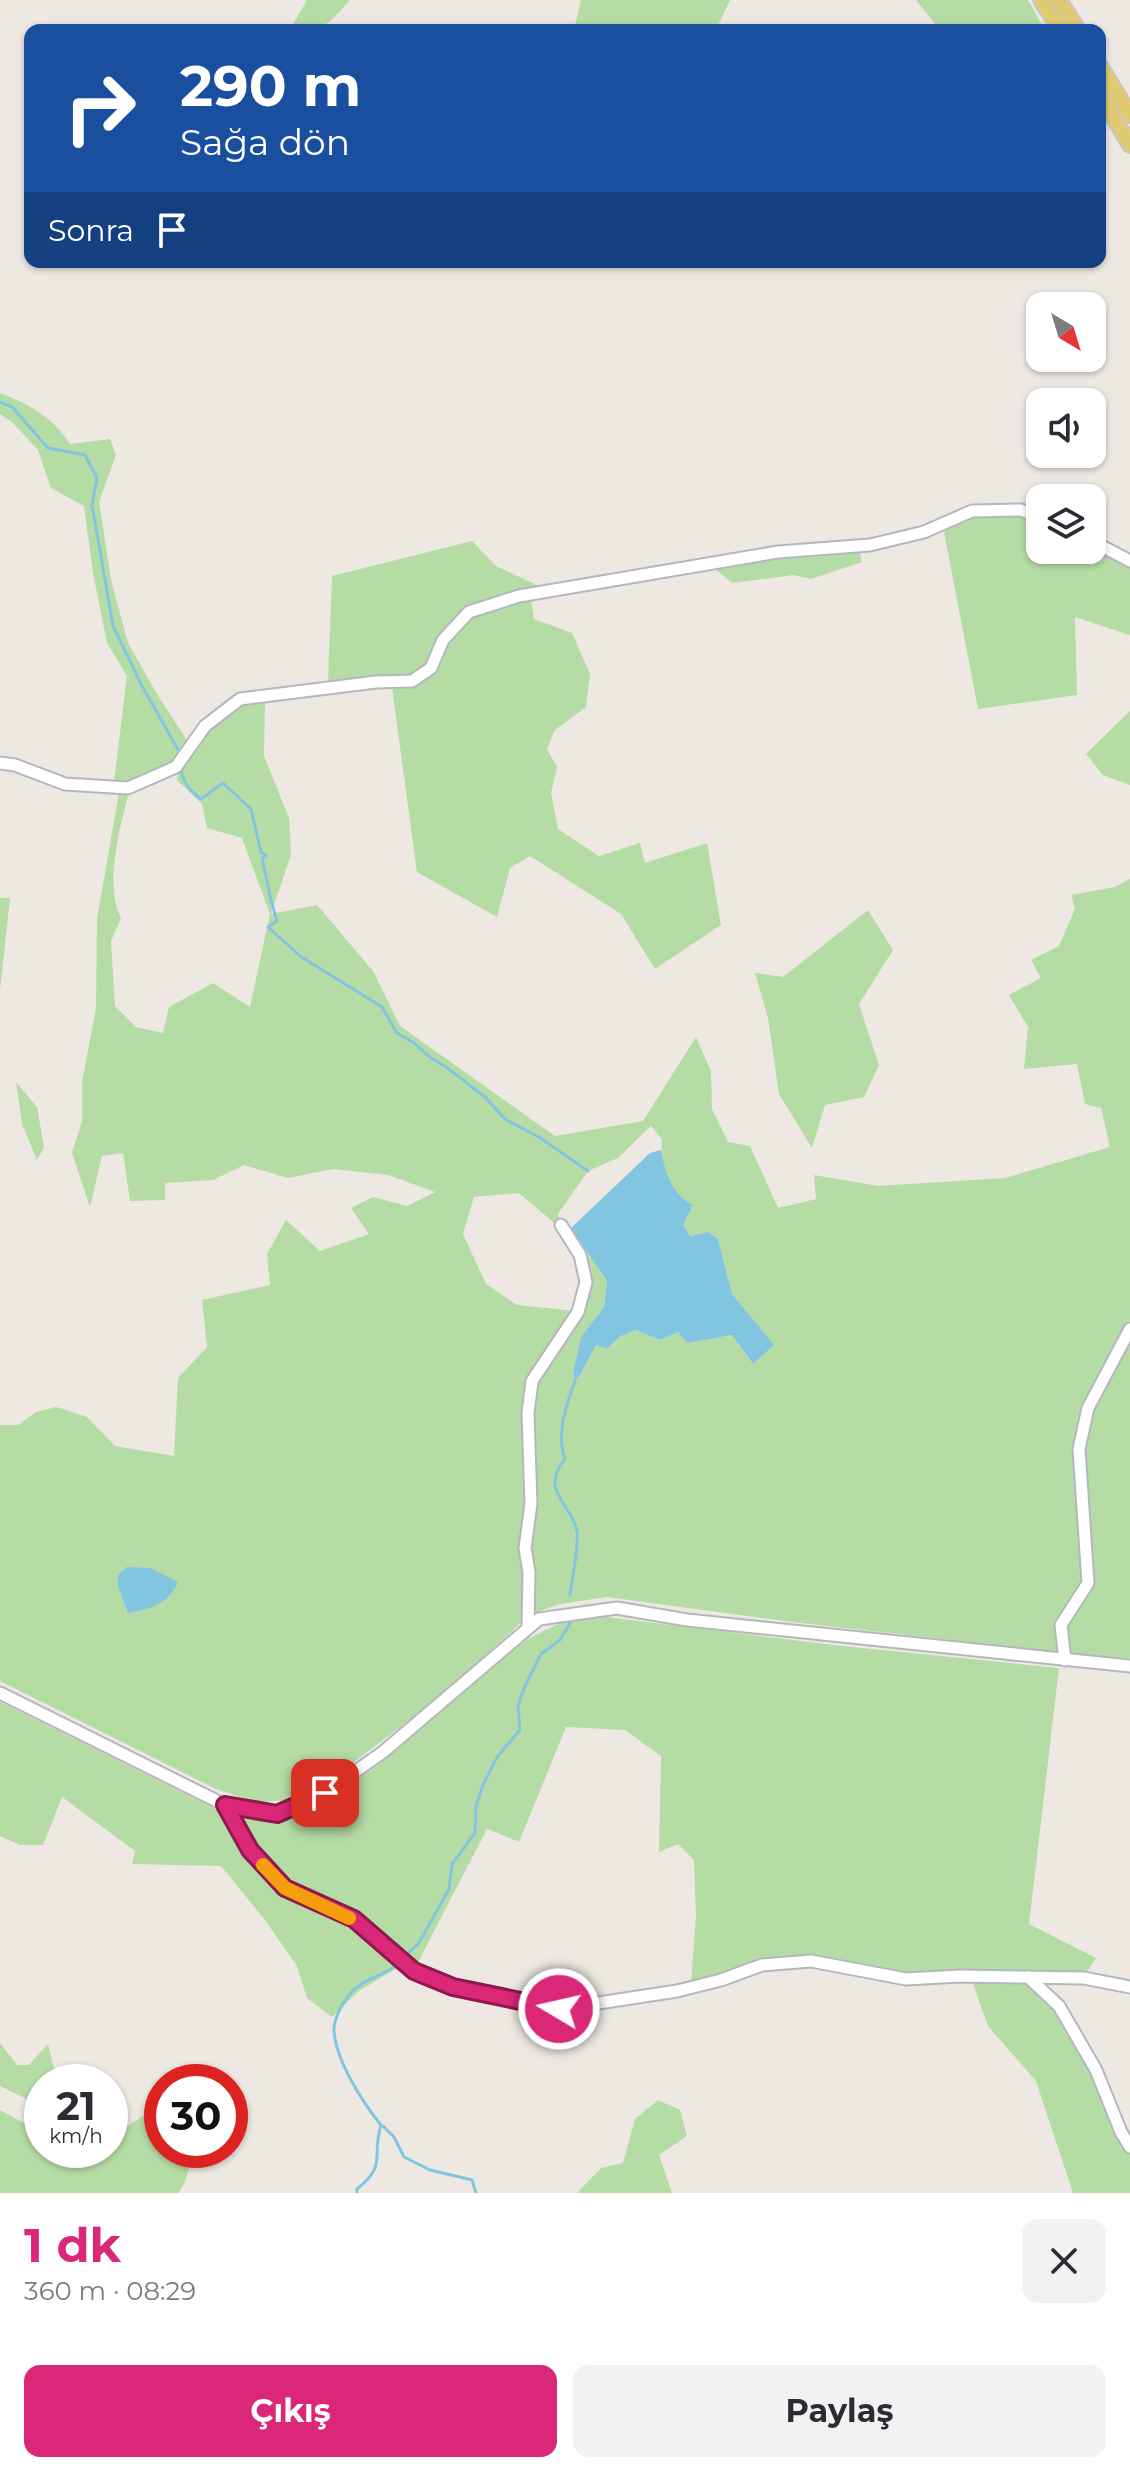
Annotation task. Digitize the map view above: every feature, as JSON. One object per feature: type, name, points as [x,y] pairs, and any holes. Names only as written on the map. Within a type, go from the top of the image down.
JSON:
[{"type":"main road","points":[[1041,0],[1056,24]]},
{"type":"main road","points":[[1059,0],[1074,24]]},
{"type":"main road","points":[[1106,76],[1130,115]]},
{"type":"main road","points":[[1106,105],[1130,145]]},
{"type":"street","points":[[0,763],[15,765],[65,784],[128,788],[176,767],[205,726],[240,699],[362,683],[412,681],[431,668],[443,640],[469,612],[519,596],[778,552],[870,545],[924,532],[972,511],[1026,512]]},
{"type":"street","points":[[1106,548],[1130,561]]},
{"type":"street","points":[[528,1628],[529,1572],[525,1548],[531,1504],[528,1413],[532,1381],[578,1312],[586,1282],[580,1255],[561,1225]]},
{"type":"street","points":[[1065,1660],[1061,1625],[1088,1583],[1079,1449],[1088,1408],[1130,1329]]},
{"type":"street","points":[[0,1693],[225,1805],[277,1814],[325,1793],[383,1752],[539,1619],[617,1608],[703,1622],[1130,1666]]},
{"type":"street","points":[[225,1805],[250,1850],[285,1888],[354,1919],[414,1971],[453,1987],[515,2002],[559,2009],[677,1991],[762,1965],[811,1961],[906,1979],[960,1976],[1084,1978],[1130,1987]]},
{"type":"street","points":[[1028,1977],[1059,2006],[1096,2070],[1130,2147]]},
{"type":"green space","points":[[307,0],[350,0],[326,24],[293,24]]},
{"type":"green space","points":[[581,0],[730,0],[719,24],[575,24]]},
{"type":"green space","points":[[916,0],[1028,0],[1042,24],[935,24]]},
{"type":"green space","points":[[0,393],[40,412],[70,444],[110,439],[116,455],[99,502],[111,580],[128,643],[188,742],[174,763],[129,783],[114,782],[127,676],[107,643],[84,506],[51,488],[38,450],[12,422],[0,414]]},
{"type":"green space","points":[[974,515],[1026,515],[1026,564],[1106,564],[1106,551],[1130,564],[1130,635],[1075,617],[1077,695],[978,709],[943,527]]},
{"type":"green space","points":[[472,541],[496,566],[541,587],[467,607],[438,635],[427,664],[411,676],[328,681],[332,576]]},
{"type":"green space","points":[[859,550],[862,562],[811,579],[794,575],[732,583],[712,566],[782,555]]},
{"type":"green space","points":[[531,600],[534,619],[572,633],[590,674],[586,707],[555,730],[547,749],[557,767],[551,793],[558,829],[599,856],[640,843],[645,863],[707,843],[721,925],[655,969],[621,914],[530,856],[510,868],[497,917],[417,872],[392,688],[411,685],[433,672],[458,629],[470,617],[490,608]]},
{"type":"green space","points":[[265,699],[264,756],[289,818],[291,854],[271,914],[317,905],[373,971],[400,1026],[555,1136],[643,1121],[696,1037],[711,1071],[712,1109],[728,1142],[750,1146],[778,1208],[816,1199],[814,1175],[878,1186],[1005,1178],[1110,1147],[1101,1108],[1085,1104],[1077,1064],[1024,1069],[1028,1027],[1009,995],[1041,978],[1031,960],[1059,946],[1075,909],[1071,895],[1115,887],[1130,879],[1130,1320],[1082,1409],[1075,1459],[1084,1581],[1056,1623],[1059,1652],[792,1622],[607,1597],[560,1604],[534,1613],[531,1549],[536,1497],[531,1413],[535,1382],[581,1313],[589,1282],[583,1254],[567,1231],[571,1228],[607,1281],[604,1307],[581,1337],[573,1373],[575,1380],[596,1345],[607,1349],[619,1337],[635,1330],[660,1340],[678,1332],[687,1343],[732,1335],[753,1364],[773,1345],[732,1294],[718,1239],[708,1232],[690,1236],[683,1225],[693,1205],[672,1186],[662,1159],[662,1139],[651,1126],[618,1158],[588,1171],[558,1214],[560,1228],[519,1193],[474,1197],[463,1234],[486,1284],[517,1305],[575,1311],[529,1379],[523,1414],[528,1505],[520,1549],[524,1573],[522,1622],[433,1702],[337,1775],[292,1800],[255,1802],[216,1789],[0,1681],[0,1425],[18,1425],[36,1412],[56,1407],[87,1417],[115,1446],[174,1456],[178,1378],[207,1347],[202,1300],[270,1285],[267,1254],[286,1220],[320,1251],[369,1234],[351,1208],[373,1197],[407,1206],[435,1192],[388,1175],[333,1169],[288,1178],[244,1165],[213,1180],[165,1183],[165,1200],[130,1201],[123,1153],[102,1156],[90,1207],[72,1153],[82,1121],[82,1082],[96,1008],[97,919],[119,793],[129,792],[114,873],[116,905],[121,918],[111,941],[115,1006],[136,1027],[163,1033],[169,1007],[213,983],[250,1007],[270,914],[242,838],[207,828],[202,804],[177,780],[179,770],[192,748],[221,717],[240,703]]},
{"type":"green space","points":[[1130,711],[1130,785],[1103,775],[1086,754]]},
{"type":"green space","points":[[0,898],[10,898],[0,990]]},
{"type":"green space","points":[[868,910],[893,950],[859,1004],[879,1065],[864,1097],[825,1105],[812,1148],[779,1094],[768,1018],[755,973],[783,977]]},
{"type":"green space","points":[[16,1082],[37,1107],[44,1147],[37,1160],[22,1124]]},
{"type":"green space","points":[[1130,1338],[1130,1658],[1069,1654],[1065,1625],[1094,1581],[1084,1483],[1084,1450],[1094,1404]]},
{"type":"green space","points":[[606,1617],[842,1646],[1059,1668],[1029,1924],[1096,1958],[1086,1973],[901,1975],[810,1958],[691,1983],[696,1916],[694,1860],[678,1844],[659,1852],[661,1756],[625,1730],[566,1727],[519,1842],[487,1829],[415,1968],[354,1913],[286,1886],[253,1848],[235,1814],[267,1821],[318,1807],[378,1765],[522,1642],[562,1622]]},
{"type":"green space","points":[[0,1702],[226,1814],[247,1853],[281,1892],[352,1923],[402,1965],[359,1991],[332,2017],[307,1998],[297,1966],[221,1866],[132,1864],[135,1851],[62,1797],[43,1845],[20,1845],[0,1836]]},
{"type":"green space","points":[[972,1981],[1026,1981],[1054,2008],[1092,2071],[1118,2136],[1130,2155],[1130,2193],[1073,2193],[1036,2081],[988,2026]]},
{"type":"green space","points":[[0,2043],[17,2065],[24,2065],[24,2098],[0,2086]]},
{"type":"green space","points":[[48,2044],[53,2064],[30,2064]]},
{"type":"green space","points":[[658,2100],[680,2110],[687,2136],[659,2155],[672,2193],[577,2193],[601,2168],[623,2163],[635,2119]]},
{"type":"green space","points":[[0,2110],[24,2123],[24,2168],[128,2168],[128,2126],[144,2115],[144,2168],[189,2168],[178,2193],[0,2193]]},
{"type":"water","points":[[661,1150],[671,1182],[680,1195],[693,1205],[683,1225],[690,1236],[708,1232],[718,1239],[732,1294],[774,1345],[753,1364],[732,1335],[687,1343],[678,1332],[660,1340],[635,1330],[619,1337],[607,1349],[596,1345],[575,1381],[573,1373],[581,1337],[604,1307],[607,1281],[571,1228],[650,1153]]},
{"type":"water","points":[[127,1567],[150,1568],[178,1582],[169,1596],[158,1604],[128,1613],[118,1586],[118,1574]]},
{"type":"waterway","points":[[0,402],[12,407],[48,448],[85,455],[97,478],[92,505],[113,626],[181,755]]},
{"type":"waterway","points":[[181,766],[187,785],[201,799],[223,783],[251,809],[261,852],[266,856],[262,858],[277,921],[268,927],[300,956],[382,1007],[397,1033],[485,1097],[505,1119],[539,1137],[588,1171]]},
{"type":"waterway","points":[[570,1595],[577,1532],[559,1497],[555,1480],[565,1459],[562,1430],[575,1381]]},
{"type":"waterway","points":[[404,1957],[419,1943],[449,1889],[452,1864],[475,1833],[476,1806],[483,1785],[497,1757],[520,1730],[518,1706],[525,1686],[541,1654],[560,1640],[570,1623]]},
{"type":"waterway","points":[[357,2193],[376,2166],[381,2125],[345,2068],[334,2026],[352,1992],[399,1963]]},
{"type":"waterway","points":[[383,2126],[394,2137],[404,2157],[430,2170],[472,2180],[476,2193]]},
{"type":"slow traffic","points":[[263,1865],[285,1888],[349,1918]]},
{"type":"route","points":[[325,1793],[277,1814],[225,1805],[250,1850],[285,1888],[354,1919],[414,1971],[453,1987],[559,2009]]}]
